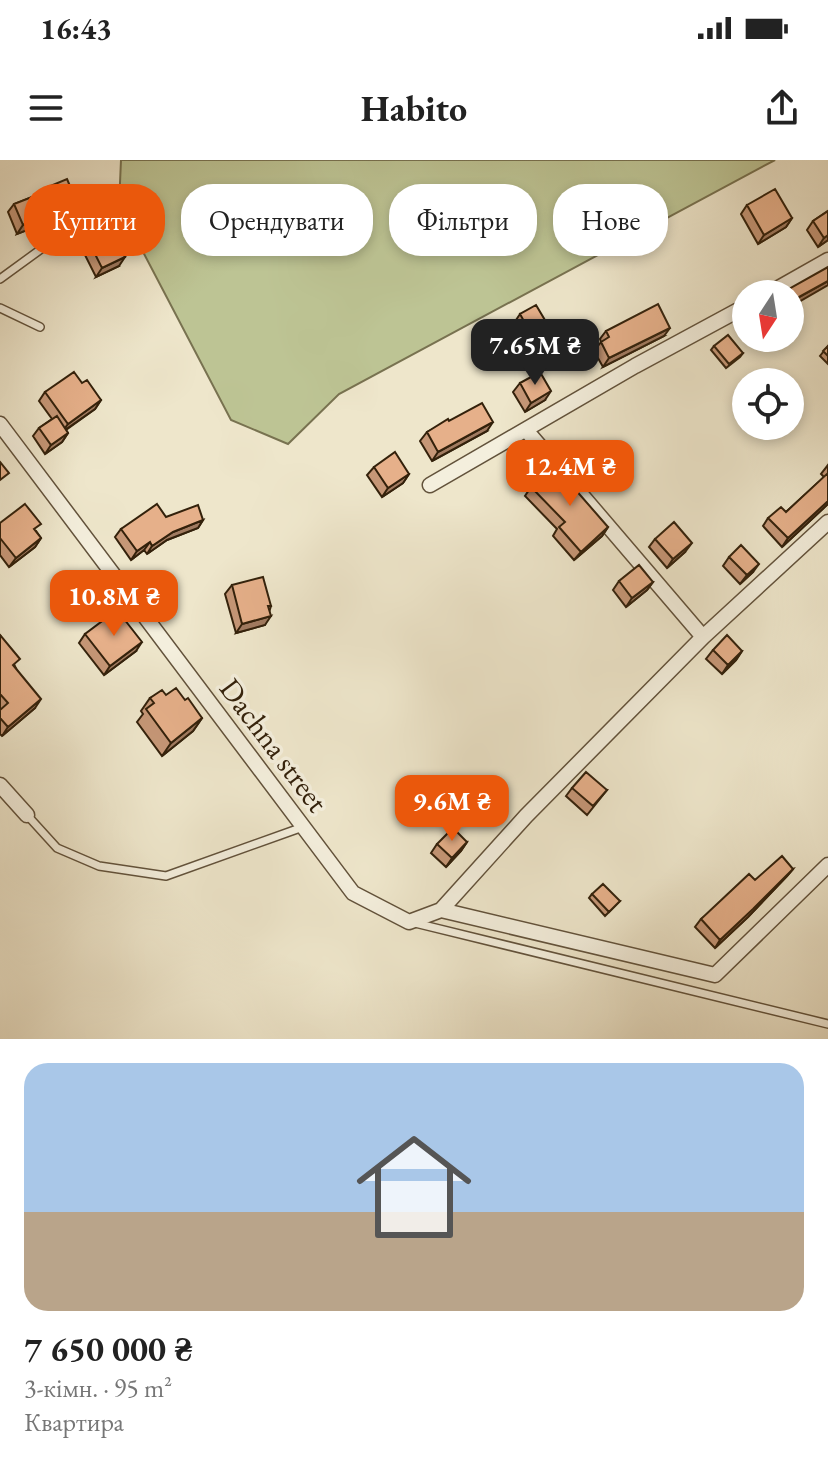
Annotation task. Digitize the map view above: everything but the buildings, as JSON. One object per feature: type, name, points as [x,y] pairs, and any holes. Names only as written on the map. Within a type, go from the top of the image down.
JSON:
[{"type":"street","points":[[793,280],[828,260]]},
{"type":"street","points":[[430,485],[732,314]]},
{"type":"street","name":"Dachna street","points":[[0,424],[353,893],[409,922]]},
{"type":"street","points":[[526,430],[703,637]]},
{"type":"street","points":[[409,922],[441,910],[526,816],[703,637],[828,522]]},
{"type":"street","points":[[0,785],[27,815]]},
{"type":"street","points":[[441,910],[715,975],[825,871]]},
{"type":"lane","points":[[0,279],[32,256]]},
{"type":"lane","points":[[0,308],[40,327]]},
{"type":"lane","points":[[27,815],[57,848],[99,866],[166,876],[303,827]]},
{"type":"lane","points":[[409,922],[828,1024]]},
{"type":"green space","points":[[121,160],[775,160],[668,217],[668,184],[553,184],[553,256],[596,256],[339,394],[288,444],[231,420],[145,256],[165,256],[165,184],[120,184]]}]
